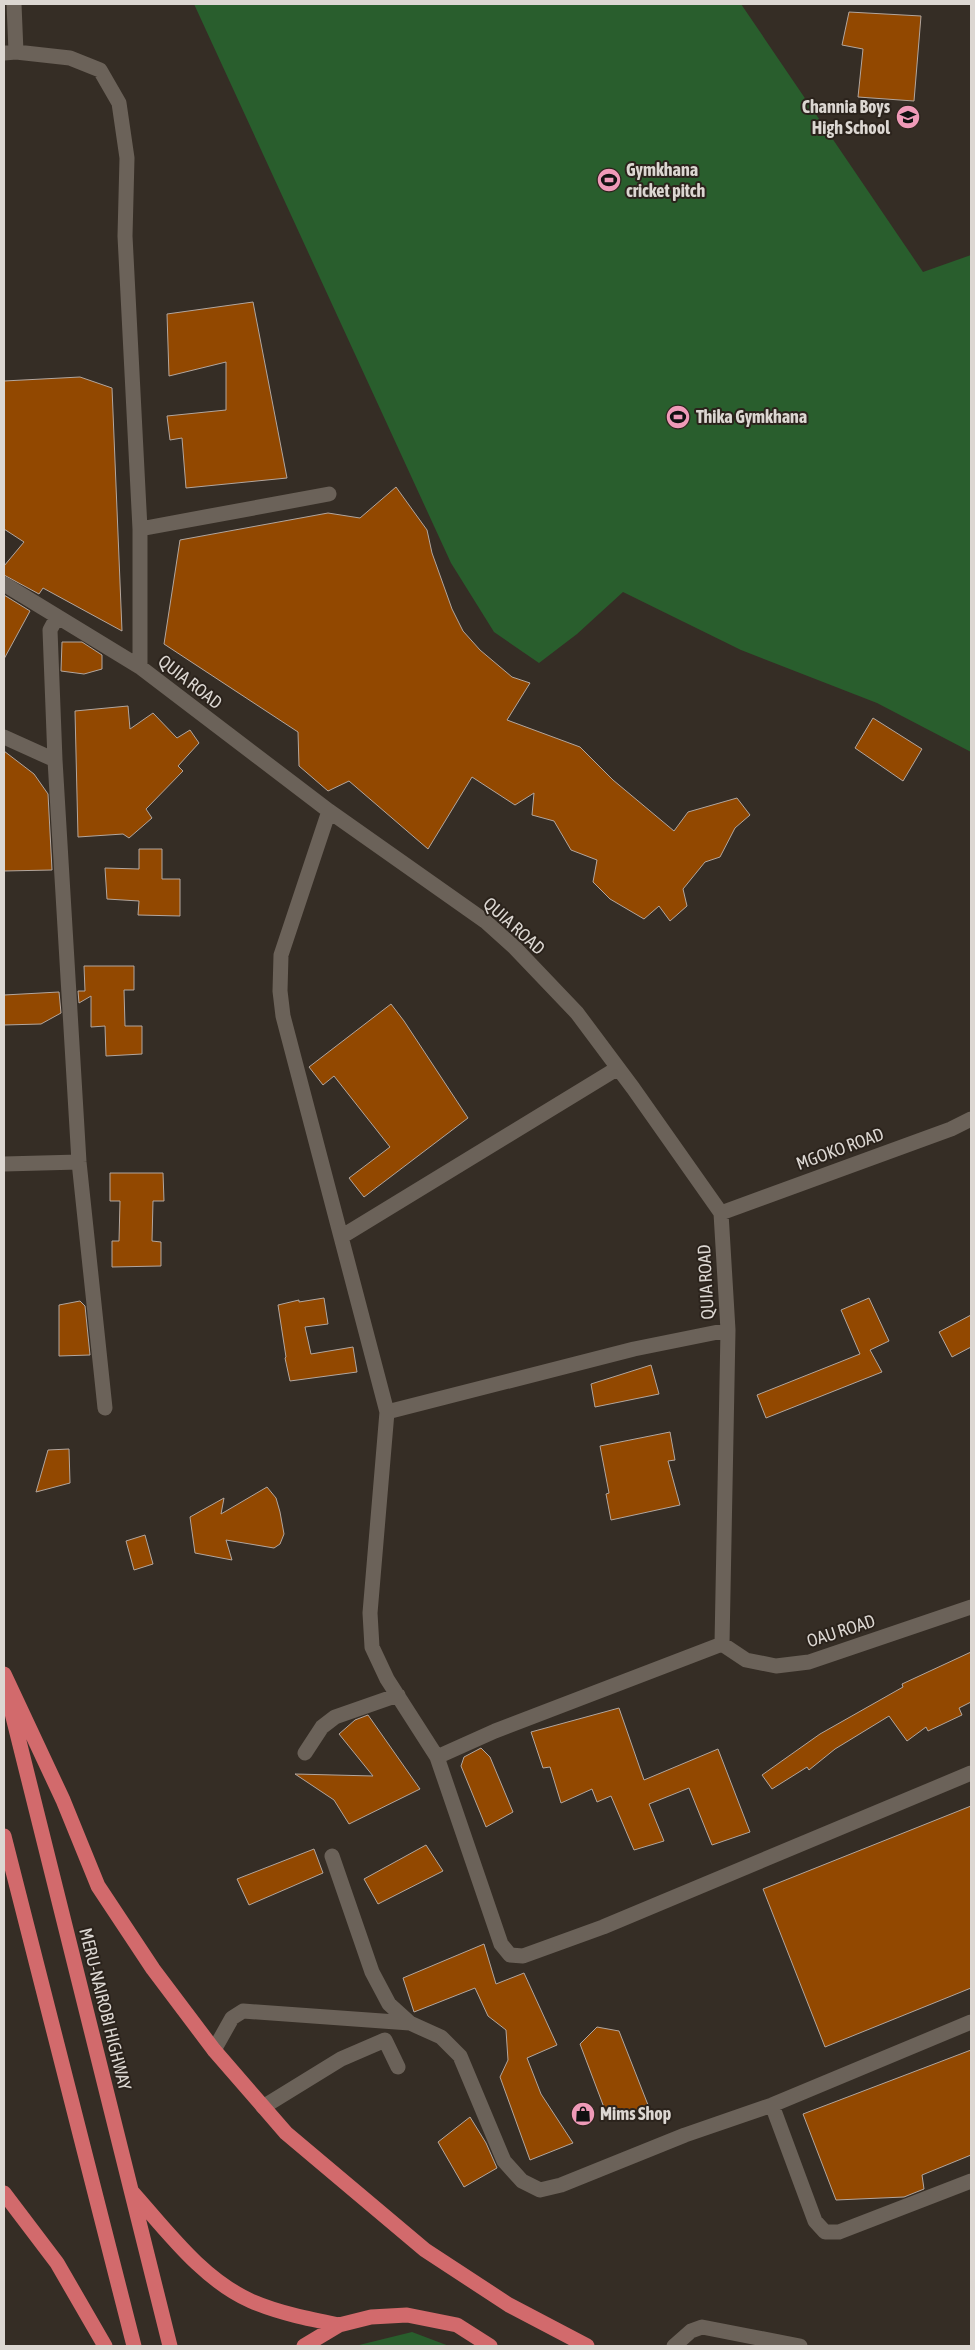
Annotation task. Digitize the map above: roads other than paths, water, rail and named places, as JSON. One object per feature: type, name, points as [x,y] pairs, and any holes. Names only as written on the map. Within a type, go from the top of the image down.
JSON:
[{"type":"highway","points":[[4,1674],[63,1800],[98,1886],[153,1969],[214,2050],[263,2107],[286,2133],[425,2250],[509,2305],[587,2346]]},
{"type":"highway","name":"MERU-NAIROBI HIGHWAY","points":[[4,1681],[170,2346]]},
{"type":"highway","points":[[4,1836],[134,2346]]},
{"type":"highway","points":[[130,2190],[186,2252],[214,2278],[249,2300],[280,2312],[339,2326]]},
{"type":"highway","points":[[4,2193],[57,2263],[105,2346]]},
{"type":"highway","points":[[304,2346],[339,2326],[372,2317],[406,2315],[456,2325],[490,2346]]},
{"type":"street","points":[[10,52],[14,4]]},
{"type":"street","name":"QUIA ROAD","points":[[10,52],[70,58],[100,70],[119,103],[127,158],[126,236],[140,529],[140,667],[329,811],[485,921],[515,948],[577,1013],[721,1213],[728,1330],[722,1644]]},
{"type":"street","points":[[140,529],[329,494]]},
{"type":"street","points":[[4,584],[140,667]]},
{"type":"street","points":[[57,617],[50,630],[55,760],[79,1162],[105,1408]]},
{"type":"street","points":[[4,737],[55,760]]},
{"type":"street","points":[[329,811],[281,955],[280,991],[283,1016],[387,1412],[370,1612],[372,1647],[398,1695],[437,1757],[501,1944],[510,1955],[523,1956],[603,1927],[971,1773]]},
{"type":"street","points":[[342,1237],[618,1068]]},
{"type":"street","name":"MGOKO ROAD","points":[[721,1213],[951,1129],[971,1118]]},
{"type":"street","points":[[4,1164],[79,1162]]},
{"type":"street","points":[[387,1412],[634,1349],[728,1330]]},
{"type":"street","name":"OAU ROAD","points":[[722,1644],[746,1660],[776,1666],[809,1662],[971,1606]]},
{"type":"street","points":[[437,1757],[495,1731],[722,1644]]},
{"type":"street","points":[[305,1752],[322,1727],[334,1717],[398,1695]]},
{"type":"street","points":[[332,1856],[372,1972],[389,2004],[410,2023],[441,2037],[460,2056],[504,2161],[522,2181],[540,2190],[561,2185],[686,2135],[772,2105],[971,2022]]},
{"type":"street","points":[[214,2050],[232,2018],[243,2011],[410,2023]]},
{"type":"street","points":[[263,2107],[341,2059],[385,2040],[398,2067]]},
{"type":"street","points":[[772,2105],[815,2221],[825,2232],[839,2232],[971,2181]]},
{"type":"street","points":[[674,2346],[691,2331],[702,2327],[800,2346]]},
{"type":"place","name":"Channia Boys High School","points":[[908,117]]},
{"type":"place","name":"Gymkhana cricket pitch","points":[[609,180]]},
{"type":"place","name":"Thika Gymkhana","points":[[678,417]]},
{"type":"place","name":"Mims Shop","points":[[583,2114]]}]
